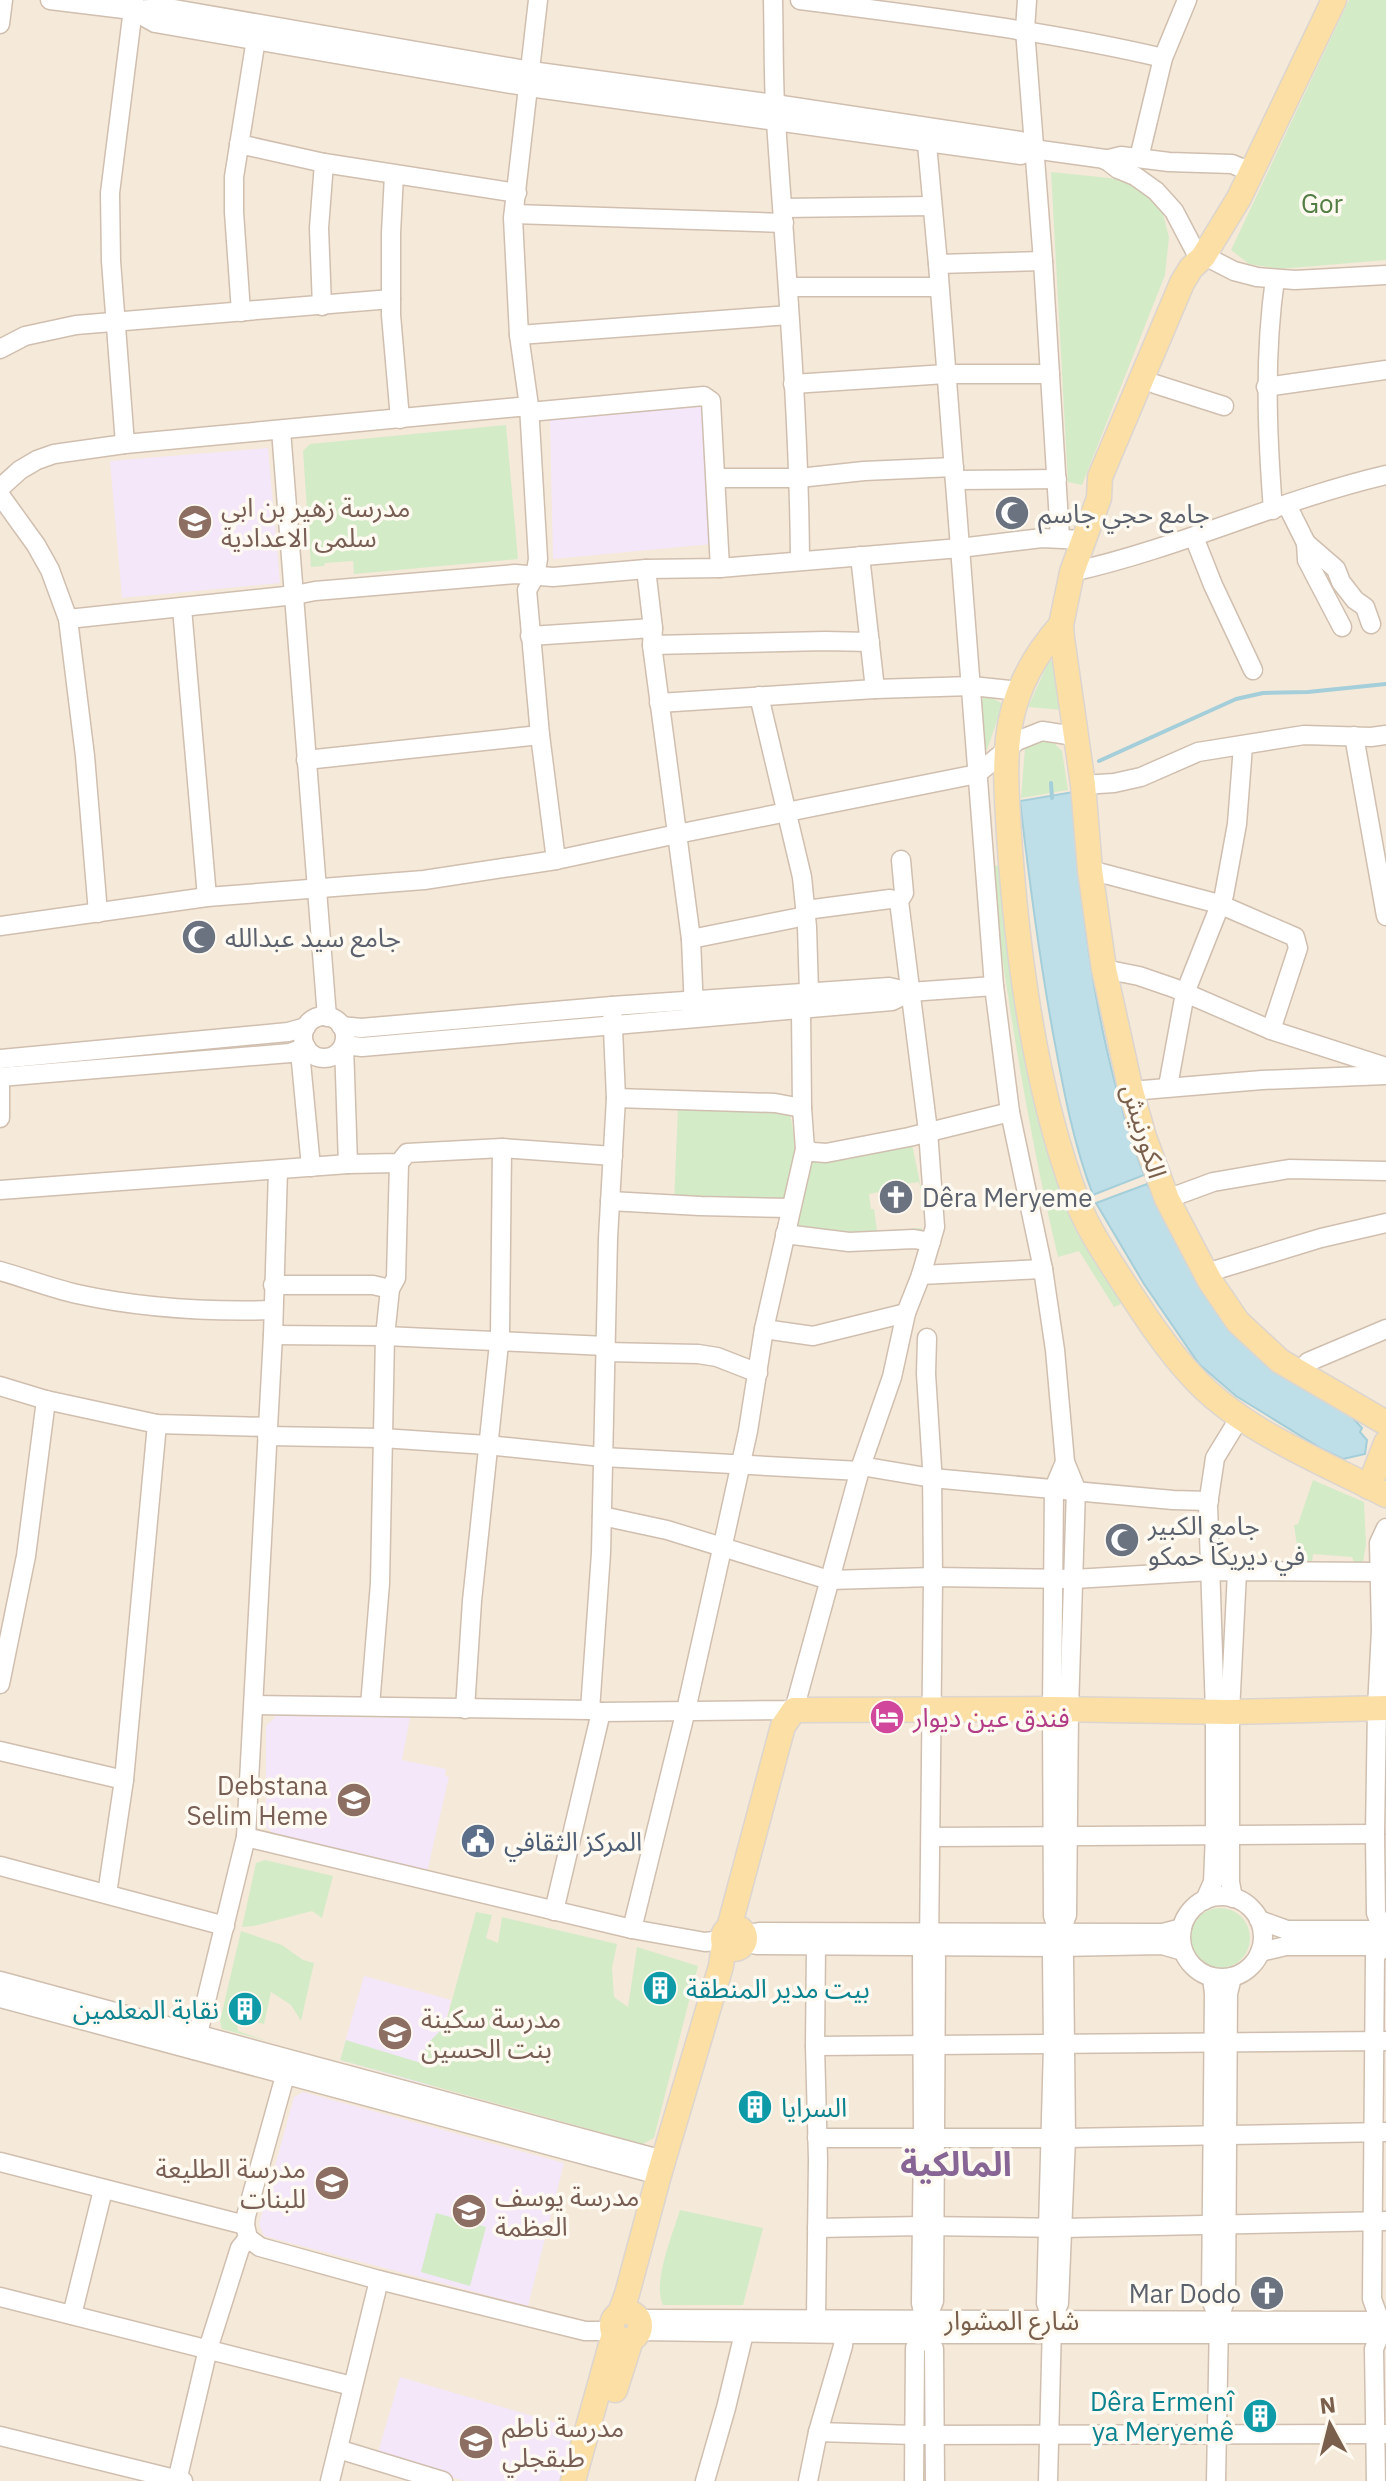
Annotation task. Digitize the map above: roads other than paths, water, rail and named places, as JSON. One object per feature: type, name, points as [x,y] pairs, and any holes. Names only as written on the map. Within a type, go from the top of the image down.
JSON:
[{"type":"main road","points":[[1099,498],[1100,477],[1182,283],[1191,268],[1203,257],[1239,198],[1334,0]]},
{"type":"main road","points":[[1203,257],[1197,289],[1113,481],[1072,539],[1072,572],[1061,625],[1037,657],[1019,691],[1011,720],[1007,749],[1011,865],[1031,1014],[1049,1110],[1079,1205],[1107,1258],[1158,1335],[1191,1376],[1240,1417],[1281,1441],[1376,1487],[1386,1443]]},
{"type":"main road","name":"الكورنيش","points":[[1061,625],[1104,969],[1131,1091],[1167,1199],[1206,1273],[1238,1322],[1280,1361],[1386,1423]]},
{"type":"main road","points":[[573,2481],[645,2278],[735,1938],[796,1730],[794,1710],[1223,1712],[1382,1708]]},
{"type":"main road","points":[[590,2481],[627,2326],[627,2294],[721,1966],[735,1938]]},
{"type":"street","points":[[0,24],[3,0]]},
{"type":"street","points":[[50,0],[168,8],[530,79]]},
{"type":"street","points":[[538,0],[514,214],[519,335],[529,409],[538,559],[535,576],[527,590],[540,735],[556,860]]},
{"type":"street","points":[[773,0],[776,112],[799,478],[800,560]]},
{"type":"street","points":[[800,0],[1088,40],[1163,58]]},
{"type":"street","points":[[68,619],[315,591],[515,574],[553,577],[646,569],[720,568],[1072,539],[1057,479],[1025,30],[1027,0]]},
{"type":"street","points":[[1139,158],[1163,58],[1187,0]]},
{"type":"street","points":[[134,5],[155,23],[256,39],[776,112],[1020,141],[1033,149],[1105,160],[1121,156],[1169,162],[1232,164],[1251,172]]},
{"type":"street","points":[[125,444],[115,322],[110,193],[134,5]]},
{"type":"street","points":[[241,312],[234,177],[256,39]]},
{"type":"street","points":[[776,112],[927,144],[1021,155],[1033,149]]},
{"type":"street","points":[[239,144],[324,163],[517,193]]},
{"type":"street","points":[[927,144],[994,986],[1010,1112],[1043,1269],[1055,1350],[1065,1462],[1076,1489],[1074,1579],[1060,1709]]},
{"type":"street","points":[[1105,160],[1156,191],[1174,211],[1190,243],[1203,257],[1234,271],[1275,279],[1386,275]]},
{"type":"street","points":[[322,306],[319,228],[324,163]]},
{"type":"street","points":[[394,175],[391,299],[400,419]]},
{"type":"street","points":[[514,214],[784,215],[932,206]]},
{"type":"street","points":[[938,264],[1043,261]]},
{"type":"street","points":[[1275,279],[1269,318],[1266,428],[1280,508],[1306,543],[1336,569],[1341,582],[1365,607],[1371,624]]},
{"type":"street","points":[[788,287],[939,287]]},
{"type":"street","points":[[0,349],[25,336],[76,325],[391,299]]},
{"type":"street","points":[[519,335],[789,315]]},
{"type":"street","points":[[1266,387],[1386,370]]},
{"type":"street","points":[[793,384],[946,374],[1050,374]]},
{"type":"street","points":[[1155,384],[1224,406]]},
{"type":"street","points":[[0,488],[20,470],[45,457],[125,444],[704,396],[711,401],[720,568]]},
{"type":"street","points":[[281,430],[318,888],[344,1034],[348,1164]]},
{"type":"street","points":[[716,478],[799,478],[864,471],[1057,479]]},
{"type":"street","points":[[1072,572],[1113,563],[1350,484],[1386,475]]},
{"type":"street","points":[[0,495],[50,570],[68,619],[85,756],[98,913]]},
{"type":"street","points":[[1194,537],[1253,670]]},
{"type":"street","points":[[1306,543],[1307,560],[1342,627]]},
{"type":"street","points":[[860,556],[875,689]]},
{"type":"street","points":[[646,569],[659,703],[691,939],[694,1009]]},
{"type":"street","points":[[182,608],[207,897]]},
{"type":"street","points":[[530,636],[870,642]]},
{"type":"street","points":[[659,703],[875,689],[972,686],[1019,691]]},
{"type":"street","points":[[632,1929],[722,1549],[764,1329],[805,1149],[801,1010],[809,992],[806,913],[802,877],[759,696]]},
{"type":"street","points":[[0,926],[207,897],[424,880],[556,860],[977,774],[1017,741],[1042,731],[1068,735],[1078,743]]},
{"type":"street","points":[[306,760],[540,735]]},
{"type":"street","points":[[1083,785],[1141,777],[1198,752],[1304,735],[1386,735]]},
{"type":"street","points":[[1354,736],[1386,916]]},
{"type":"street","points":[[1168,1086],[1185,993],[1224,895],[1237,824],[1243,746]]},
{"type":"street","points":[[254,1705],[596,1711],[794,1710],[860,1469],[892,1377],[906,1313],[921,1275],[935,1218],[928,1131],[899,901],[904,893],[901,860]]},
{"type":"street","points":[[1090,870],[1219,904],[1292,935],[1298,942],[1298,948],[1271,1030]]},
{"type":"street","points":[[691,939],[806,913],[890,899],[899,901]]},
{"type":"street","points":[[1104,969],[1139,976],[1271,1030],[1386,1067]]},
{"type":"street","points":[[0,1059],[288,1032],[306,1027],[317,1018],[344,1034],[614,1025],[694,1009],[809,992],[889,987],[910,992],[994,986]]},
{"type":"street","points":[[0,1118],[0,1077],[298,1050],[322,1058],[335,1055],[344,1034],[361,1028],[612,1006],[801,1010],[892,1001],[910,992]]},
{"type":"street","points":[[554,1911],[596,1711],[610,1201],[616,1098],[612,1006]]},
{"type":"street","points":[[306,1027],[298,1050],[311,1167]]},
{"type":"street","points":[[1131,1091],[1262,1080],[1386,1075]]},
{"type":"street","points":[[616,1098],[775,1103],[802,1108]]},
{"type":"street","points":[[805,1149],[826,1153],[1010,1112]]},
{"type":"street","points":[[370,1706],[380,1583],[385,1336],[390,1289],[396,1278],[399,1163],[407,1153],[502,1148],[613,1156]]},
{"type":"street","points":[[465,1709],[472,1601],[500,1342],[502,1148]]},
{"type":"street","points":[[0,1190],[348,1164],[399,1163]]},
{"type":"street","points":[[1167,1199],[1213,1182],[1289,1169],[1386,1171]]},
{"type":"street","points":[[196,2043],[246,1837],[273,1335],[278,1170]]},
{"type":"street","points":[[610,1201],[790,1208]]},
{"type":"street","points":[[1206,1273],[1321,1238],[1386,1223]]},
{"type":"street","points":[[785,1234],[849,1242],[914,1239],[931,1242]]},
{"type":"street","points":[[921,1275],[1043,1269]]},
{"type":"street","points":[[0,1271],[77,1294],[163,1307],[273,1310]]},
{"type":"street","points":[[273,1285],[373,1285],[390,1289]]},
{"type":"street","points":[[764,1329],[813,1336],[906,1313]]},
{"type":"street","points":[[1301,1374],[1308,1362],[1386,1329]]},
{"type":"street","points":[[273,1335],[385,1336],[698,1354],[717,1357],[758,1373]]},
{"type":"street","points":[[927,1338],[933,1577],[932,1837],[929,1940],[922,1957],[930,2046],[930,2136],[928,2226],[921,2303],[925,2328],[934,2349],[935,2481]]},
{"type":"street","points":[[0,1386],[46,1400],[157,1424],[487,1445],[740,1466],[860,1469],[1209,1501]]},
{"type":"street","points":[[0,1684],[26,1556],[46,1400]]},
{"type":"street","points":[[1223,1712],[1210,1571],[1209,1501],[1215,1458],[1240,1417]]},
{"type":"street","points":[[107,1894],[124,1780],[157,1424]]},
{"type":"street","points":[[1048,2481],[1052,2327],[1046,2303],[1055,2228],[1059,2045],[1052,1957],[1059,1940],[1053,1916],[1061,1837],[1054,1488],[1065,1462]]},
{"type":"street","points":[[602,1516],[667,1530],[829,1580],[933,1577],[1074,1579],[1210,1571],[1380,1572]]},
{"type":"street","points":[[1376,2481],[1381,2434],[1374,2349],[1384,2327],[1372,2299],[1379,2222],[1381,2041],[1375,1956],[1385,1937],[1376,1913],[1375,1834],[1382,1708],[1379,1543],[1386,1528]]},
{"type":"street","points":[[1233,1898],[1222,1834],[1223,1712],[1237,1572]]},
{"type":"street","points":[[0,1751],[124,1780]]},
{"type":"street","points":[[1205,1900],[1213,1882],[1222,1834]]},
{"type":"street","points":[[932,1837],[1375,1834]]},
{"type":"street","points":[[246,1837],[632,1929],[705,1942],[759,1932],[929,1940],[1059,1940],[1162,1945],[1183,1951]]},
{"type":"street","points":[[0,1866],[225,1926]]},
{"type":"street","points":[[1220,1896],[1233,1898],[1249,1907],[1259,1920],[1262,1930],[1260,1952],[1254,1964],[1244,1972],[1232,1977],[1212,1977],[1199,1972],[1189,1963],[1183,1951],[1182,1928],[1190,1912],[1205,1900],[1220,1896]]},
{"type":"street","points":[[1259,1920],[1287,1930],[1385,1937]]},
{"type":"street","points":[[1059,1940],[1163,1933],[1182,1928]]},
{"type":"street","points":[[1260,1952],[1286,1946],[1385,1937]]},
{"type":"street","points":[[735,1938],[757,1945],[816,1946],[929,1940]]},
{"type":"street","points":[[816,1946],[816,2318]]},
{"type":"street","points":[[1212,1977],[1221,2042]]},
{"type":"street","points":[[1216,2481],[1218,2326],[1211,2300],[1220,2226],[1221,2042],[1232,1977]]},
{"type":"street","points":[[0,1981],[196,2043]]},
{"type":"street","points":[[0,1998],[196,2043],[661,2168]]},
{"type":"street","points":[[815,2046],[1381,2041]]},
{"type":"street","points":[[0,2436],[179,2480],[208,2349],[246,2231],[287,2067]]},
{"type":"street","points":[[817,2138],[1380,2132]]},
{"type":"street","name":"شارع المشوار","points":[[0,2162],[246,2231],[260,2247],[585,2331],[627,2326],[1384,2327]]},
{"type":"street","points":[[72,2315],[103,2190]]},
{"type":"street","points":[[817,2228],[1055,2228],[1379,2222]]},
{"type":"street","points":[[330,2481],[379,2280]]},
{"type":"street","points":[[0,2297],[352,2386]]},
{"type":"street","name":"شارع المشوار","points":[[746,2326],[816,2318],[845,2327]]},
{"type":"street","points":[[705,2481],[746,2326]]},
{"type":"street","points":[[808,2481],[845,2327]]},
{"type":"street","points":[[914,2481],[915,2348],[925,2328]]},
{"type":"street","points":[[818,2432],[914,2435],[1381,2434]]},
{"type":"street","points":[[338,2449],[443,2481]]},
{"type":"water","points":[[1074,792],[1081,889],[1094,986],[1114,1082],[1144,1175],[1093,1195],[1074,1135],[1053,1033],[1020,801]]},
{"type":"water","points":[[1147,1184],[1218,1308],[1351,1416],[1362,1428],[1360,1432],[1367,1440],[1365,1454],[1343,1459],[1322,1449],[1236,1396],[1199,1364],[1144,1284],[1096,1203]]},
{"type":"waterway","points":[[1099,761],[1236,699],[1263,693],[1386,684]]},
{"type":"waterway","points":[[1051,783],[1052,798]]},
{"type":"place","name":"جامع حجي جاسم","points":[[1012,513]]},
{"type":"place","name":"مدرسة زهير بن ابي سلمى الاعدادية","points":[[195,522]]},
{"type":"place","name":"جامع سيد عبدالله","points":[[199,937]]},
{"type":"place","name":"Dêra Meryeme","points":[[896,1197]]},
{"type":"place","name":"جامع الكبير في ديريكا حمكو","points":[[1122,1540]]},
{"type":"place","name":"فندق عين ديوار","points":[[887,1717]]},
{"type":"place","name":"Debstana Selim Heme","points":[[354,1800]]},
{"type":"place","name":"المركز الثقافي","points":[[478,1841]]},
{"type":"place","name":"بيت مدير المنطقة","points":[[660,1988]]},
{"type":"place","name":"نقابة المعلمين","points":[[245,2009]]},
{"type":"place","name":"مدرسة سكينة بنت الحسين","points":[[395,2033]]},
{"type":"place","name":"السرايا","points":[[755,2107]]},
{"type":"place","name":"مدرسة الطليعة للبنات","points":[[332,2183]]},
{"type":"place","name":"مدرسة يوسف العظمة","points":[[469,2211]]},
{"type":"place","name":"Mar Dodo","points":[[1267,2293]]},
{"type":"place","name":"Dêra Ermenî ya Meryemê","points":[[1260,2416]]},
{"type":"place","name":"مدرسة ناطم طبقجلي","points":[[476,2442]]},
{"type":"district","name":"المالكية","points":[[956,2163]]},
{"type":"park label","name":"Gor","points":[[1322,203]]}]
